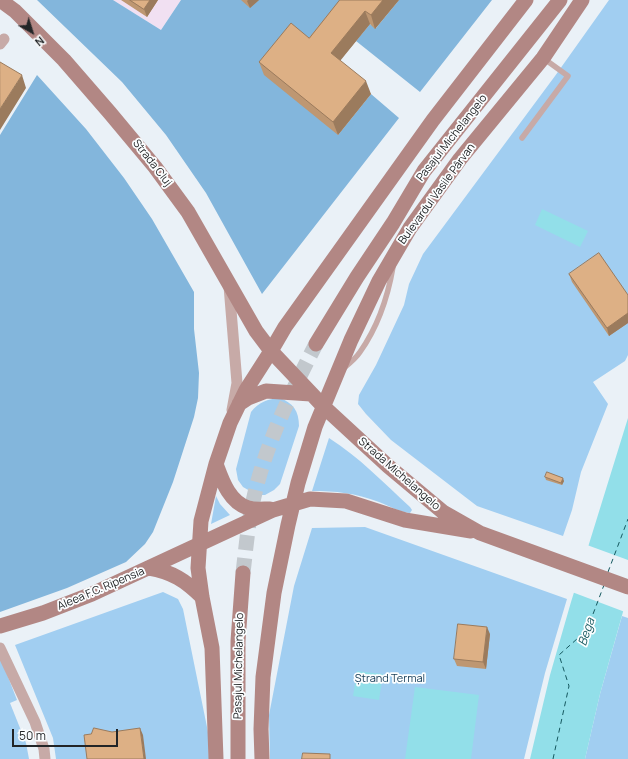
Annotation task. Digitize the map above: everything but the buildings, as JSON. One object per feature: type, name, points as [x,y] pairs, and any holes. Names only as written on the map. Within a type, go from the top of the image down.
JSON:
[{"type":"main road","name":"Strada Cluj","points":[[0,0],[15,11],[64,60],[110,112],[155,167],[188,212],[256,331],[271,351],[311,394]]},
{"type":"main road","points":[[216,759],[212,648],[198,568],[199,544],[201,521],[216,464],[230,424],[246,390],[286,325],[402,161],[526,0]]},
{"type":"main road","name":"Pasajul Michelangelo","points":[[316,344],[357,277],[393,223],[424,171],[560,0]]},
{"type":"main road","name":"Bulevardul Vasile Pârvan","points":[[324,407],[379,281],[395,251],[460,159],[543,58],[582,0]]},
{"type":"main road","points":[[239,404],[248,398],[266,391],[311,394],[324,407],[315,427],[292,504],[274,593],[263,677],[261,729],[262,759]]},
{"type":"main road","name":"Strada Michelangelo","points":[[324,407],[388,466],[443,512],[480,533]]},
{"type":"main road","points":[[216,464],[228,492],[248,508],[273,510],[292,504]]},
{"type":"main road","name":"Strada Michelangelo","points":[[292,504],[310,499],[346,501],[405,520],[480,533],[628,587]]},
{"type":"main road","name":"Aleea F.C. Ripensia","points":[[0,626],[43,613],[92,594],[273,510]]},
{"type":"main road","points":[[149,568],[164,570],[177,577],[190,585],[202,597]]},
{"type":"main road","name":"Pasajul Michelangelo","points":[[238,759],[238,642],[243,573]]},
{"type":"street","points":[[229,284],[237,383],[230,424]]},
{"type":"street","points":[[0,648],[35,722],[44,749],[45,759]]},
{"type":"lane","points":[[522,138],[568,76],[543,58]]},
{"type":"shaded area","points":[[37,0],[113,0],[161,30],[181,0],[355,0],[314,51],[338,135],[371,94],[399,118],[262,294],[206,193],[166,135],[122,82]]},
{"type":"shaded area","points":[[113,0],[181,0],[161,30]]},
{"type":"shaded area","points":[[399,0],[492,0],[420,92],[356,41],[370,24],[376,28]]},
{"type":"shaded area","points":[[37,75],[86,129],[124,178],[152,219],[194,292],[194,329],[199,373],[198,398],[194,417],[173,482],[153,532],[145,544],[126,562],[67,588],[0,612],[0,135]]},
{"type":"green space","points":[[609,0],[628,0],[628,355],[625,361],[593,382],[608,404],[581,472],[572,510],[563,536],[477,506],[391,440],[358,404],[359,395],[376,365],[404,305],[409,284],[423,254],[555,76]]},
{"type":"green space","points":[[280,398],[292,405],[298,416],[299,426],[280,484],[274,490],[265,495],[257,495],[243,487],[238,480],[236,469],[251,412],[264,402],[271,399]]},
{"type":"green space","points":[[329,438],[351,453],[381,480],[410,507],[412,510],[410,513],[354,495],[337,492],[312,491]]},
{"type":"green space","points":[[216,496],[220,504],[230,515],[211,524]]},
{"type":"green space","name":"Ștrand Termal","points":[[365,527],[567,599],[545,673],[524,759],[270,759],[269,715],[294,586],[312,528]]},
{"type":"green space","points":[[163,592],[178,599],[183,609],[208,732],[209,759],[56,759],[53,738],[15,645]]},
{"type":"green space","points":[[622,616],[628,618],[628,759],[585,759],[600,694]]},
{"type":"green space","points":[[0,656],[17,700],[10,703],[26,743],[29,759],[0,759]]},
{"type":"water","points":[[542,209],[588,231],[580,247],[535,225]]},
{"type":"water","name":"Bega","points":[[628,418],[628,594],[600,694],[585,759],[530,759],[550,675]]},
{"type":"water","points":[[357,671],[383,674],[379,700],[353,696]]},
{"type":"water","points":[[415,687],[479,695],[471,759],[405,759]]},
{"type":"pier","points":[[587,545],[628,560],[628,601],[625,612],[572,592]]},
{"type":"ferry route","points":[[608,572],[628,519]]},
{"type":"ferry route","points":[[553,759],[569,686],[559,655],[587,630],[604,585]]},
{"type":"tunnel","points":[[243,573],[252,506],[265,457],[280,419],[316,344]]}]
